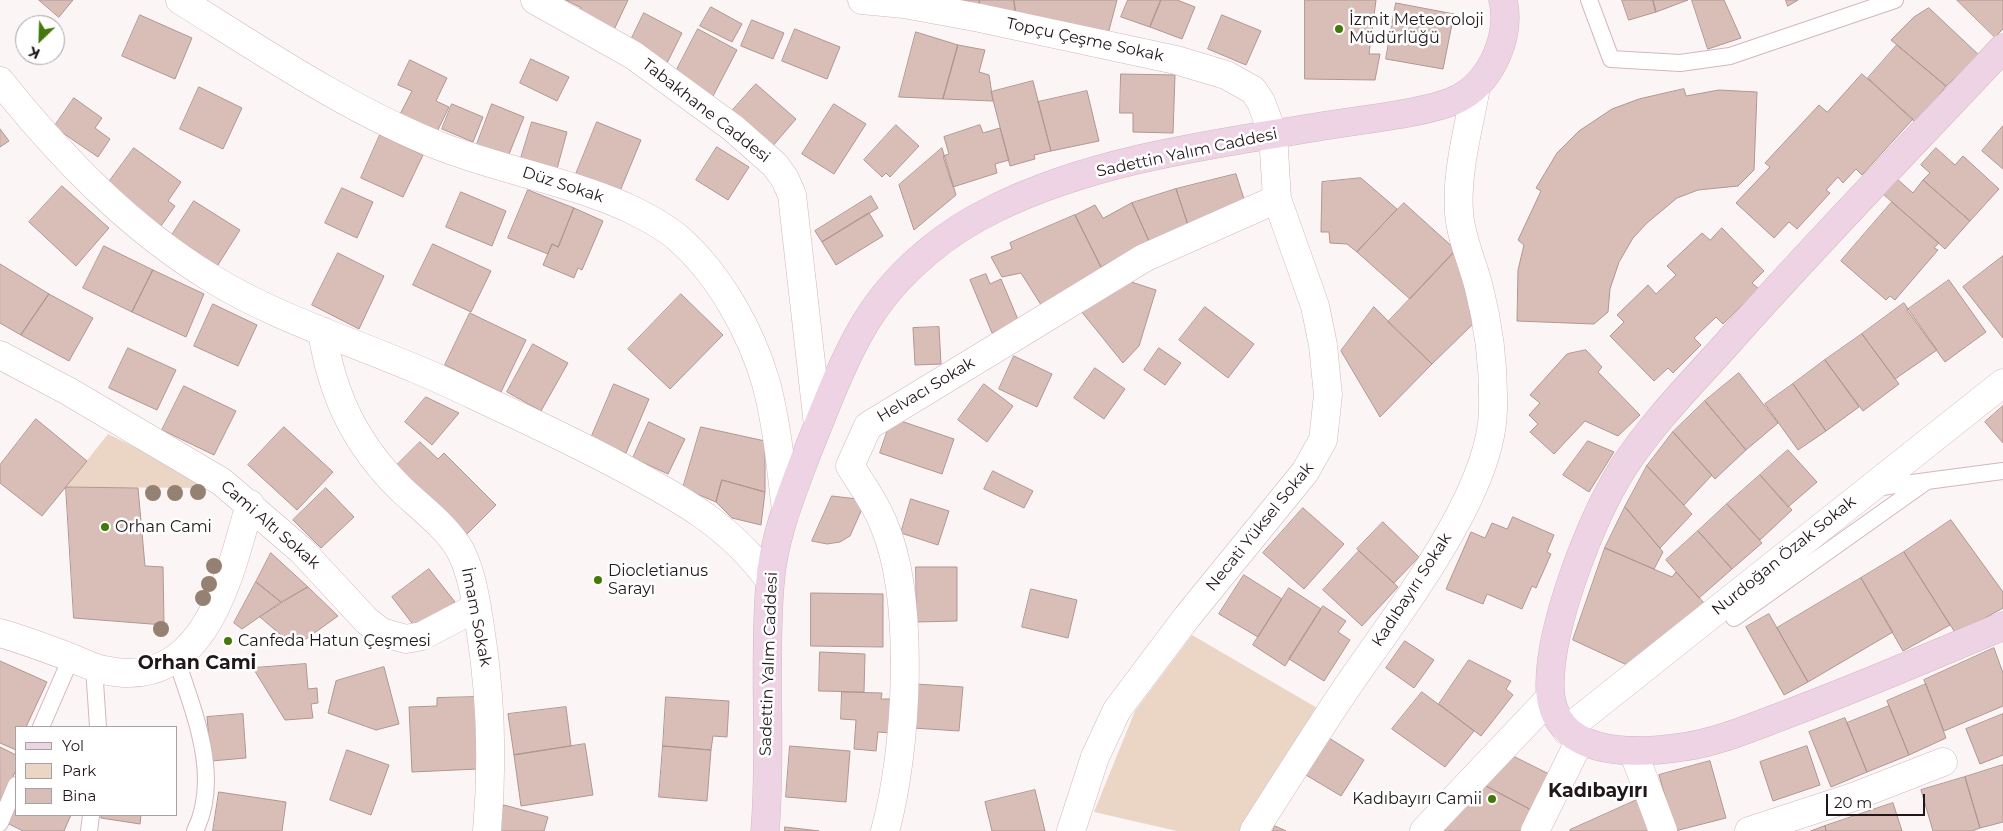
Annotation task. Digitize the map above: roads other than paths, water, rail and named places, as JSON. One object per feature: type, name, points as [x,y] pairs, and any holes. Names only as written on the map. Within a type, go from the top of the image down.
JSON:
[{"type":"main road","name":"Sadettin Yalım Caddesi","points":[[766,831],[767,620],[775,548],[786,510],[818,425],[851,350],[872,312],[900,277],[933,248],[964,225],[1038,190],[1122,164],[1273,134],[1441,105],[1460,98],[1476,87],[1495,59],[1502,39],[1506,18],[1503,0]]},
{"type":"main road","points":[[2003,48],[1766,300],[1657,422],[1623,468],[1601,509],[1583,552],[1561,618],[1550,674],[1550,698],[1557,717],[1573,735],[1610,750],[1633,751],[1685,747],[1745,729],[1832,697],[2003,626]]},
{"type":"street","name":"Düz Sokak","points":[[180,0],[288,67],[398,128],[445,148],[619,204],[677,237],[725,295],[752,342],[766,383],[775,423],[786,510]]},
{"type":"street","name":"Tabakhane Caddesi","points":[[535,0],[633,55],[733,128],[775,164],[785,179],[792,195],[818,425]]},
{"type":"street","name":"Topçu Çeşme Sokak","points":[[862,0],[904,4],[980,18],[1176,60],[1226,75],[1253,90],[1262,102],[1273,134]]},
{"type":"street","points":[[0,81],[82,176],[128,217],[175,254],[212,279],[322,331],[418,369],[600,455],[668,492],[726,531],[753,557],[770,581]]},
{"type":"street","name":"Kadıbayırı Sokak","points":[[1254,831],[1344,692],[1440,552],[1466,501],[1489,443],[1494,411],[1489,340],[1479,288],[1465,241],[1459,212],[1463,163],[1476,87]]},
{"type":"street","name":"Necati Yüksel Sokak","points":[[1071,831],[1095,757],[1117,710],[1187,617],[1305,472],[1323,440],[1328,395],[1323,345],[1315,306],[1277,199],[1273,134]]},
{"type":"street","name":"Helvacı Sokak","points":[[885,831],[894,793],[900,745],[903,696],[901,596],[895,557],[884,525],[874,503],[850,466],[868,426],[1144,258],[1277,199]]},
{"type":"street","name":"İmam Sokak","points":[[322,331],[327,367],[335,390],[358,435],[384,472],[448,534],[460,549],[468,567],[488,674],[491,727],[491,792],[487,831]]},
{"type":"street","name":"Cami Altı Sokak","points":[[0,356],[68,391],[222,482],[250,504],[302,551],[367,621],[381,632],[406,639],[422,636],[477,607]]},
{"type":"street","name":"Nurdoğan Özak Sokak","points":[[1573,735],[1867,489],[2003,383]]},
{"type":"street","points":[[0,633],[83,662],[130,674],[147,673],[186,652],[201,635],[213,613],[250,504]]},
{"type":"street","points":[[1424,831],[1550,698]]},
{"type":"street","points":[[1535,831],[1573,735]]},
{"type":"street","points":[[1633,751],[1663,831]]},
{"type":"street","points":[[1749,831],[1853,797],[1943,762]]},
{"type":"lane","points":[[1589,0],[1611,58],[1680,63],[1730,56],[1895,0]]},
{"type":"lane","points":[[1867,489],[2003,472]]},
{"type":"lane","points":[[1734,618],[1927,481]]},
{"type":"lane","points":[[176,658],[202,740],[206,782],[203,806],[196,831]]},
{"type":"lane","points":[[42,726],[83,662]]},
{"type":"lane","points":[[83,662],[98,726]]},
{"type":"lane","points":[[0,823],[15,787]]},
{"type":"lane","points":[[89,831],[91,816]]},
{"type":"place","name":"İzmit Meteoroloji Müdürlüğü","points":[[1339,29]]},
{"type":"place","name":"Orhan Cami","points":[[105,527]]},
{"type":"place","name":"Diocletianus Sarayı","points":[[598,580]]},
{"type":"place","name":"Canfeda Hatun Çeşmesi","points":[[228,641]]},
{"type":"place","name":"Kadıbayırı Camii","points":[[1492,799]]},
{"type":"district","name":"Orhan Cami","points":[[197,663]]},
{"type":"district","name":"Kadıbayırı","points":[[1598,791]]}]
